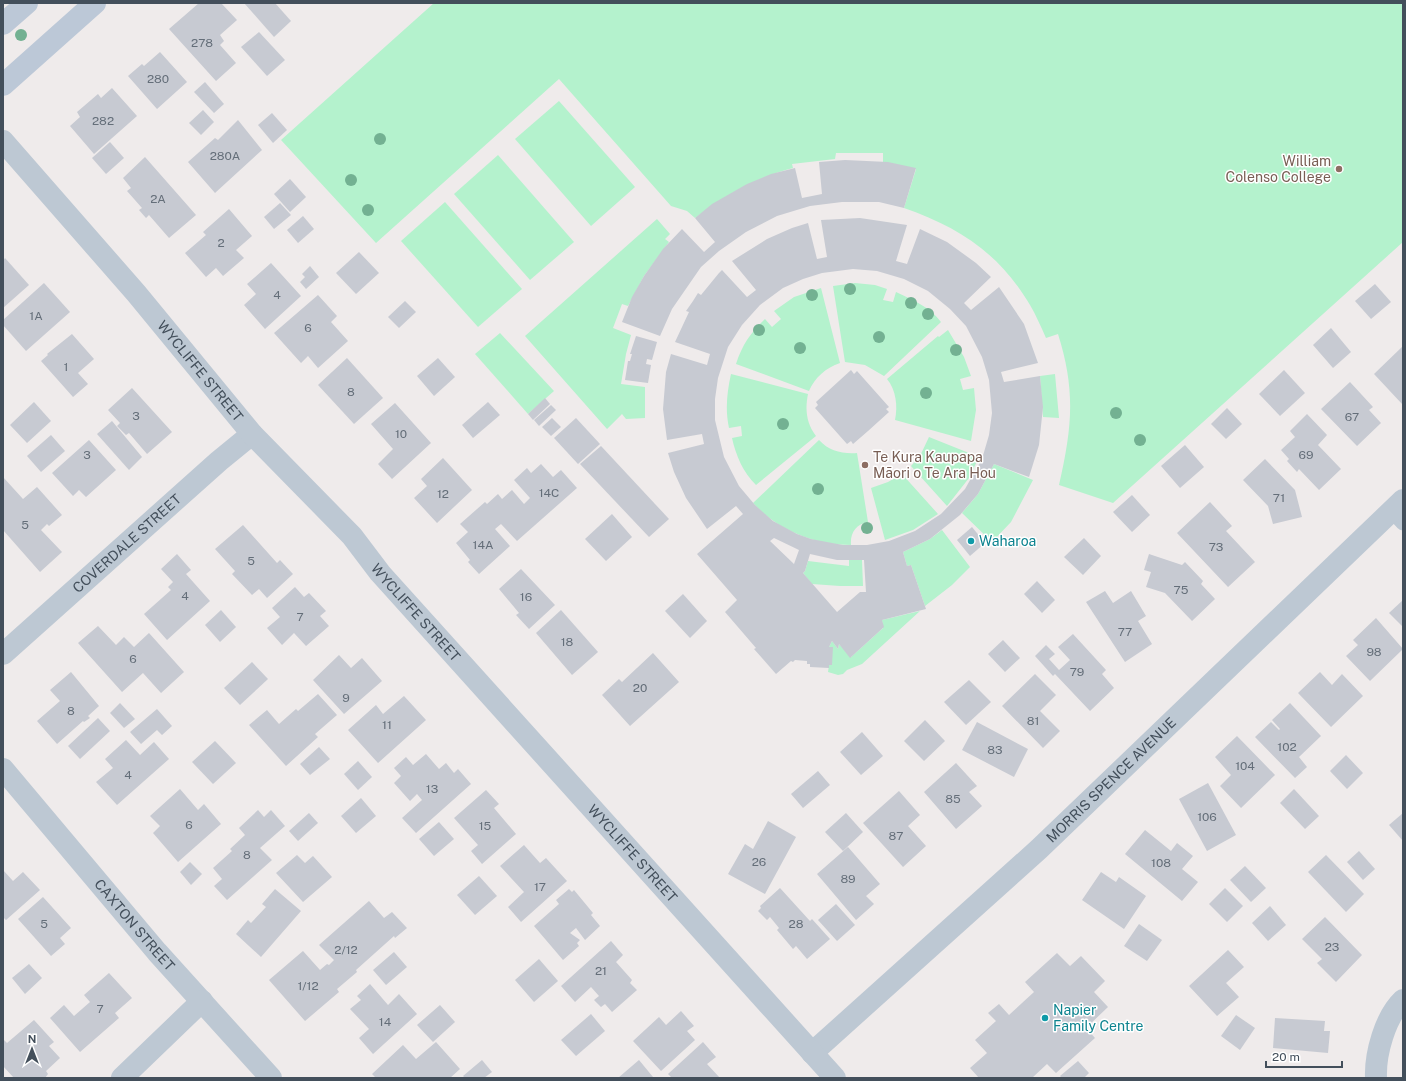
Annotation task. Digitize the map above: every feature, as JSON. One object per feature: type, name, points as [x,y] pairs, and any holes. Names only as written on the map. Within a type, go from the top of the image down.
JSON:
[{"type":"main road","points":[[3,24],[27,3]]},
{"type":"main road","points":[[3,85],[95,3]]},
{"type":"street","name":"WYCLIFFE STREET","points":[[3,141],[136,293],[252,434],[352,536],[380,573],[834,1078]]},
{"type":"street","name":"COVERDALE STREET","points":[[3,654],[219,461],[252,434]]},
{"type":"street","name":"MORRIS SPENCE AVENUE","points":[[812,1053],[1039,849],[1399,511]]},
{"type":"street","name":"CAXTON STREET","points":[[3,769],[157,952],[271,1078]]},
{"type":"street","points":[[1376,1078],[1376,1065],[1383,1036],[1397,1005],[1403,1000]]},
{"type":"street","points":[[122,1078],[202,1001]]},
{"type":"green space","points":[[434,3],[1403,3],[1403,242],[1113,503],[1059,485],[1067,445],[1070,392],[1068,374],[1058,334],[1046,338],[1032,309],[1018,287],[1005,271],[976,244],[943,224],[904,208],[916,169],[883,162],[883,153],[836,153],[835,159],[792,164],[793,168],[753,182],[741,188],[695,218],[687,211],[671,206],[559,79],[376,243],[281,140]]},
{"type":"green space","points":[[559,101],[635,187],[591,226],[515,139]]},
{"type":"green space","points":[[498,155],[574,242],[530,280],[454,194]]},
{"type":"green space","points":[[445,202],[522,289],[478,327],[401,241]]},
{"type":"green space","points":[[657,219],[670,234],[665,239],[669,242],[644,276],[628,306],[622,304],[613,328],[631,335],[621,384],[645,387],[645,418],[626,419],[622,414],[607,429],[525,336]]},
{"type":"green space","points":[[855,283],[875,285],[887,289],[883,300],[893,302],[896,292],[915,301],[932,312],[941,322],[884,376],[865,365],[845,362],[833,286]]},
{"type":"green space","points":[[821,288],[840,363],[830,368],[814,381],[809,391],[736,364],[748,339],[765,319],[772,327],[781,319],[774,311],[794,297]]},
{"type":"green space","points":[[948,330],[964,357],[971,376],[960,379],[963,390],[974,388],[976,410],[971,441],[895,420],[896,398],[887,379],[938,336],[939,337]]},
{"type":"green space","points":[[500,333],[554,391],[528,414],[475,354]]},
{"type":"green space","points":[[731,374],[808,394],[807,416],[810,426],[816,436],[756,485],[744,469],[738,457],[732,438],[742,436],[741,426],[729,428],[727,401]]},
{"type":"green space","points":[[1055,374],[1059,418],[1043,417],[1040,376]]},
{"type":"green space","points":[[929,437],[979,457],[969,478],[947,506],[911,466],[920,456]]},
{"type":"green space","points":[[819,440],[827,447],[836,451],[857,453],[868,522],[857,527],[853,533],[851,545],[824,542],[810,539],[798,534],[773,521],[753,503]]},
{"type":"green space","points":[[994,464],[1033,480],[1011,522],[992,542],[962,513],[978,494]]},
{"type":"green space","points":[[902,474],[938,514],[913,530],[885,540],[871,488],[888,482]]},
{"type":"green space","points":[[942,530],[970,567],[952,585],[925,606],[911,565],[907,566],[903,552],[930,539]]},
{"type":"green space","points":[[849,560],[862,560],[863,586],[812,584],[803,573],[808,561],[849,566]]},
{"type":"green space","points":[[920,611],[862,664],[847,670],[843,674],[838,675],[828,672],[829,665],[832,665],[829,647],[832,641],[838,649],[839,644],[851,657],[883,628],[882,620]]},
{"type":"building","points":[[199,3],[221,3],[237,20],[220,35],[224,41],[220,45],[236,63],[216,81],[169,29]]},
{"type":"building","points":[[244,3],[275,3],[291,21],[274,37]]},
{"type":"building","points":[[259,32],[285,60],[267,76],[241,47]]},
{"type":"building","points":[[160,52],[187,82],[157,109],[128,76],[142,64],[144,66]]},
{"type":"building","points":[[205,82],[224,104],[214,113],[194,92]]},
{"type":"building","points":[[112,88],[137,116],[94,154],[70,126],[80,117],[77,112],[98,94],[101,98]]},
{"type":"building","points":[[203,110],[214,122],[201,135],[189,123]]},
{"type":"building","points":[[272,113],[287,130],[273,143],[258,125]]},
{"type":"building","points":[[238,120],[262,150],[215,193],[188,162],[215,138],[218,140]]},
{"type":"building","points":[[110,142],[124,158],[106,174],[92,158]]},
{"type":"building","points":[[145,157],[196,215],[169,238],[149,215],[146,218],[139,210],[142,208],[127,191],[131,188],[123,178]]},
{"type":"building","points":[[845,160],[888,162],[916,168],[904,208],[879,202],[842,202],[810,206],[777,216],[746,232],[719,251],[701,267],[672,309],[660,336],[622,322],[632,297],[644,276],[663,249],[682,229],[704,252],[715,242],[695,218],[712,204],[747,184],[771,174],[795,168],[802,198],[822,194],[819,162]]},
{"type":"building","points":[[290,179],[306,197],[290,212],[274,194]]},
{"type":"building","points":[[280,203],[291,215],[274,229],[264,217]]},
{"type":"building","points":[[229,209],[252,236],[236,250],[244,258],[223,276],[216,268],[206,277],[185,253],[206,235],[203,232]]},
{"type":"building","points":[[303,216],[314,229],[298,243],[287,230]]},
{"type":"building","points":[[860,218],[907,225],[896,261],[907,264],[920,229],[947,242],[976,263],[991,277],[964,303],[971,310],[999,287],[1024,324],[1038,363],[1001,372],[1004,382],[1040,376],[1043,407],[1039,445],[1029,477],[994,464],[978,494],[960,515],[930,539],[903,552],[907,566],[911,565],[926,609],[882,620],[884,627],[850,658],[839,644],[838,649],[832,641],[829,647],[833,647],[832,665],[829,665],[829,668],[810,667],[810,664],[807,664],[807,661],[795,660],[793,662],[791,661],[776,674],[725,612],[737,600],[697,554],[743,514],[736,506],[707,529],[686,498],[674,472],[668,453],[704,444],[702,434],[667,440],[663,409],[666,372],[671,354],[707,365],[710,354],[675,342],[689,312],[686,311],[698,293],[701,295],[722,270],[747,297],[756,290],[732,261],[767,239],[808,223],[817,259],[827,257],[821,220]],"holes":[[[853,269],[877,271],[904,279],[928,291],[950,309],[966,326],[982,357],[989,380],[992,413],[989,435],[982,459],[965,489],[941,514],[915,531],[889,541],[867,545],[843,545],[811,539],[797,534],[773,521],[755,505],[739,486],[724,457],[715,420],[715,399],[718,378],[728,347],[742,325],[760,305],[783,288],[803,279],[822,273]],[[774,538],[799,550],[794,564],[770,541]],[[810,554],[837,560],[864,560],[866,592],[860,592],[837,612],[803,573]]]},
{"type":"building","points":[[359,252],[379,273],[356,294],[336,273]]},
{"type":"building","points":[[5,258],[29,285],[3,308],[3,261]]},
{"type":"building","points":[[271,263],[301,296],[265,329],[244,305],[256,294],[247,284]]},
{"type":"building","points":[[310,266],[319,277],[306,289],[300,282],[305,277],[302,274]]},
{"type":"building","points":[[44,283],[70,312],[26,351],[3,325],[3,320]]},
{"type":"building","points":[[1375,284],[1391,302],[1371,319],[1355,301]]},
{"type":"building","points":[[318,295],[337,316],[331,322],[348,341],[318,368],[308,356],[301,363],[274,333]]},
{"type":"building","points":[[405,301],[416,312],[399,328],[388,317]]},
{"type":"building","points":[[1331,328],[1351,352],[1333,368],[1313,345]]},
{"type":"building","points":[[72,334],[94,359],[78,373],[88,384],[73,397],[41,361],[48,355],[47,354]]},
{"type":"building","points":[[636,336],[657,342],[652,360],[647,359],[646,364],[651,365],[648,383],[625,380],[628,361],[630,361],[632,354],[630,354]]},
{"type":"building","points":[[1403,346],[1403,405],[1374,374]]},
{"type":"building","points":[[347,358],[383,398],[354,424],[318,385]]},
{"type":"building","points":[[438,358],[455,377],[434,396],[417,376]]},
{"type":"building","points":[[851,370],[854,374],[857,371],[889,407],[886,409],[889,412],[853,444],[851,441],[847,444],[815,408],[818,405],[816,402]]},
{"type":"building","points":[[1284,370],[1305,393],[1280,416],[1259,394]]},
{"type":"building","points":[[1350,382],[1373,407],[1369,410],[1381,423],[1357,446],[1321,409]]},
{"type":"building","points":[[132,388],[172,432],[147,454],[129,433],[126,435],[117,426],[120,423],[108,410]]},
{"type":"building","points":[[545,398],[550,404],[533,420],[528,414]]},
{"type":"building","points":[[34,402],[51,421],[27,443],[10,425]]},
{"type":"building","points":[[488,402],[500,415],[473,438],[462,425]]},
{"type":"building","points":[[395,403],[431,443],[392,479],[378,464],[393,449],[371,424]]},
{"type":"building","points":[[551,405],[556,410],[539,426],[534,420]]},
{"type":"building","points":[[1227,408],[1242,424],[1226,439],[1211,424]]},
{"type":"building","points":[[1307,414],[1327,435],[1318,445],[1341,469],[1319,490],[1299,469],[1297,472],[1287,461],[1289,459],[1281,450],[1295,437],[1290,431]]},
{"type":"building","points":[[552,418],[561,427],[551,436],[542,427]]},
{"type":"building","points":[[576,418],[600,444],[578,464],[554,438]]},
{"type":"building","points":[[112,421],[142,457],[129,470],[97,434]]},
{"type":"building","points":[[51,435],[65,451],[41,472],[27,456]]},
{"type":"building","points":[[89,440],[116,470],[86,497],[79,490],[73,496],[52,473]]},
{"type":"building","points":[[1185,445],[1204,467],[1180,488],[1161,466]]},
{"type":"building","points":[[601,446],[669,519],[649,537],[580,464]]},
{"type":"building","points":[[443,458],[472,490],[437,523],[414,498],[427,486],[421,479]]},
{"type":"building","points":[[1265,459],[1295,490],[1302,517],[1273,524],[1268,506],[1243,480]]},
{"type":"building","points":[[541,464],[553,477],[561,470],[577,488],[517,541],[501,524],[495,529],[510,546],[479,574],[468,562],[470,560],[456,543],[468,532],[460,524],[485,502],[487,504],[498,494],[502,499],[512,490],[524,504],[530,498],[514,480],[527,468],[531,473]]},
{"type":"building","points":[[3,477],[23,499],[37,487],[62,515],[49,526],[47,524],[41,530],[62,552],[40,572],[3,530]]},
{"type":"building","points":[[1132,495],[1150,515],[1132,532],[1113,512]]},
{"type":"building","points":[[1210,502],[1232,526],[1226,531],[1255,562],[1228,587],[1177,533]]},
{"type":"building","points":[[612,514],[632,537],[606,561],[585,539]]},
{"type":"building","points":[[243,525],[277,563],[280,560],[293,574],[267,598],[259,589],[252,595],[232,574],[235,571],[215,549]]},
{"type":"building","name":"Waharoa","points":[[972,527],[985,543],[970,556],[957,540]]},
{"type":"building","points":[[1084,538],[1101,556],[1083,575],[1064,557]]},
{"type":"building","points":[[177,554],[191,570],[186,574],[210,601],[167,640],[144,614],[171,590],[168,587],[173,582],[161,569]]},
{"type":"building","points":[[1149,554],[1182,565],[1185,562],[1203,581],[1201,584],[1215,599],[1192,621],[1165,593],[1146,587],[1151,572],[1144,570]]},
{"type":"building","points":[[521,569],[555,605],[529,629],[516,615],[519,613],[499,589]]},
{"type":"building","points":[[1037,581],[1055,600],[1042,613],[1024,594]]},
{"type":"building","points":[[295,587],[304,597],[309,593],[326,611],[320,616],[329,626],[306,646],[294,633],[282,645],[267,628],[280,617],[272,608]]},
{"type":"building","points":[[1105,591],[1113,603],[1131,591],[1146,616],[1138,621],[1152,644],[1125,662],[1086,602]]},
{"type":"building","points":[[683,594],[707,621],[690,638],[665,611]]},
{"type":"building","points":[[1403,600],[1403,627],[1389,613]]},
{"type":"building","points":[[221,610],[236,627],[220,642],[205,625]]},
{"type":"building","points":[[561,610],[598,652],[572,675],[536,633]]},
{"type":"building","points":[[1376,618],[1403,649],[1370,681],[1346,656],[1358,645],[1353,640]]},
{"type":"building","points":[[98,626],[116,645],[124,637],[134,647],[149,633],[184,672],[161,693],[143,673],[122,692],[78,643]]},
{"type":"building","points":[[1073,634],[1106,670],[1102,674],[1114,688],[1090,711],[1055,674],[1053,676],[1035,656],[1046,645],[1055,654],[1049,659],[1059,670],[1070,660],[1058,647]]},
{"type":"building","points":[[1003,640],[1020,658],[1005,672],[988,654]]},
{"type":"building","points":[[653,653],[679,682],[630,726],[602,695],[619,679],[622,682]]},
{"type":"building","points":[[339,655],[351,668],[362,658],[382,681],[344,714],[313,680]]},
{"type":"building","points":[[252,662],[268,679],[240,705],[224,688]]},
{"type":"building","points":[[71,672],[99,706],[88,716],[90,718],[84,722],[83,721],[57,744],[37,721],[60,701],[50,690]]},
{"type":"building","points":[[1320,672],[1332,685],[1342,674],[1363,696],[1331,727],[1298,693]]},
{"type":"building","points":[[1035,674],[1056,695],[1040,711],[1060,731],[1043,748],[1002,706]]},
{"type":"building","points":[[969,680],[991,702],[966,725],[944,702]]},
{"type":"building","points":[[318,694],[337,715],[315,734],[318,737],[286,766],[249,725],[267,710],[279,724],[296,709],[298,711]]},
{"type":"building","points":[[404,696],[426,720],[378,763],[348,730],[376,705],[383,714]]},
{"type":"building","points":[[120,703],[135,719],[124,728],[110,713]]},
{"type":"building","points":[[1290,703],[1321,736],[1299,757],[1307,767],[1295,778],[1255,737],[1271,722],[1279,730],[1280,729],[1272,720]]},
{"type":"building","points":[[157,709],[172,726],[162,735],[157,730],[141,744],[130,732]]},
{"type":"building","points":[[98,718],[110,731],[80,759],[68,746]]},
{"type":"building","points":[[925,720],[945,741],[924,761],[904,741]]},
{"type":"building","points":[[977,722],[1028,749],[1014,777],[962,750]]},
{"type":"building","points":[[862,732],[883,756],[861,775],[840,752]]},
{"type":"building","points":[[1237,736],[1275,775],[1241,808],[1220,786],[1231,775],[1215,757]]},
{"type":"building","points":[[126,740],[140,755],[154,742],[169,759],[117,805],[96,782],[113,768],[105,759]]},
{"type":"building","points":[[215,741],[236,763],[213,784],[192,762]]},
{"type":"building","points":[[319,747],[330,759],[310,775],[300,764]]},
{"type":"building","points":[[426,754],[439,769],[446,763],[454,773],[458,769],[471,784],[416,833],[402,818],[422,800],[417,794],[410,801],[394,783],[401,776],[394,768],[406,757],[413,765]]},
{"type":"building","points":[[1346,755],[1363,773],[1347,789],[1330,771]]},
{"type":"building","points":[[358,761],[372,777],[358,790],[344,774]]},
{"type":"building","points":[[956,763],[977,786],[969,792],[982,806],[956,829],[924,792]]},
{"type":"building","points":[[818,771],[830,785],[803,808],[791,794]]},
{"type":"building","points":[[1208,783],[1236,835],[1207,851],[1179,799]]},
{"type":"building","points":[[180,789],[198,810],[204,804],[221,824],[178,862],[153,833],[160,826],[150,816]]},
{"type":"building","points":[[1294,789],[1319,816],[1305,829],[1280,803]]},
{"type":"building","points":[[486,790],[499,804],[494,808],[516,834],[482,864],[471,851],[478,845],[454,818]]},
{"type":"building","points":[[899,791],[920,815],[908,826],[926,846],[903,867],[863,823]]},
{"type":"building","points":[[361,798],[376,816],[356,833],[341,816]]},
{"type":"building","points":[[258,810],[264,817],[271,810],[285,826],[260,848],[272,860],[227,900],[214,886],[222,879],[213,868],[232,851],[230,849],[245,835],[239,828]]},
{"type":"building","points":[[309,813],[318,823],[298,841],[289,831]]},
{"type":"building","points":[[846,813],[863,832],[843,851],[825,832]]},
{"type":"building","points":[[1403,813],[1403,841],[1389,825]]},
{"type":"building","points":[[768,821],[796,837],[765,894],[728,874],[745,844],[753,849]]},
{"type":"building","points":[[439,822],[454,839],[434,856],[419,839]]},
{"type":"building","points":[[1145,830],[1171,851],[1177,843],[1193,856],[1182,869],[1198,882],[1182,901],[1125,854]]},
{"type":"building","points":[[524,845],[540,863],[546,858],[567,881],[521,922],[508,907],[524,892],[500,866]]},
{"type":"building","points":[[848,847],[880,884],[866,896],[874,904],[856,920],[817,874]]},
{"type":"building","points":[[1359,851],[1375,869],[1363,880],[1347,862]]},
{"type":"building","points":[[297,855],[305,863],[313,856],[332,877],[303,902],[276,873]]},
{"type":"building","points":[[1326,855],[1364,894],[1346,912],[1308,872]]},
{"type":"building","points":[[190,862],[202,874],[191,885],[180,872]]},
{"type":"building","points":[[1245,866],[1266,888],[1251,902],[1230,880]]},
{"type":"building","points":[[3,870],[13,881],[23,872],[40,890],[6,920],[3,917]]},
{"type":"building","points":[[1101,872],[1116,882],[1119,877],[1146,896],[1124,929],[1082,900]]},
{"type":"building","points":[[479,876],[497,896],[475,915],[457,895]]},
{"type":"building","points":[[780,888],[810,921],[812,919],[830,939],[807,959],[796,946],[793,949],[777,930],[779,928],[770,917],[767,920],[758,911],[761,908],[760,906]]},
{"type":"building","points":[[1225,888],[1243,906],[1227,922],[1209,904]]},
{"type":"building","points":[[275,889],[301,911],[261,957],[236,934],[248,920],[251,923],[266,907],[262,904]]},
{"type":"building","points":[[569,889],[572,892],[574,890],[593,913],[591,915],[600,926],[585,940],[576,928],[570,933],[580,940],[577,943],[579,946],[563,960],[534,926],[559,904],[556,900]]},
{"type":"building","points":[[43,897],[71,928],[60,938],[65,944],[51,956],[18,919]]},
{"type":"building","points":[[369,901],[384,918],[392,912],[407,928],[395,938],[394,936],[356,970],[357,972],[337,989],[339,992],[305,1021],[269,980],[303,951],[320,970],[327,964],[329,965],[334,960],[319,945]]},
{"type":"building","points":[[836,904],[855,925],[837,941],[818,920]]},
{"type":"building","points":[[1270,906],[1286,925],[1268,941],[1252,923]]},
{"type":"building","points":[[1325,917],[1362,955],[1336,982],[1317,963],[1322,959],[1302,939]]},
{"type":"building","points":[[1139,924],[1162,940],[1147,961],[1124,946]]},
{"type":"building","points":[[611,941],[623,955],[616,962],[632,980],[630,983],[637,990],[612,1012],[605,1004],[601,1007],[594,1000],[599,996],[591,987],[575,1002],[561,986]]},
{"type":"building","points":[[1228,950],[1244,967],[1226,983],[1239,997],[1217,1016],[1189,986]]},
{"type":"building","points":[[394,952],[407,967],[386,985],[373,970]]},
{"type":"building","name":"Napier Family Centre","points":[[1057,953],[1070,966],[1081,956],[1105,981],[1094,992],[1108,1007],[1086,1028],[1095,1038],[1056,1073],[1047,1064],[1032,1078],[979,1078],[970,1068],[987,1053],[975,1040],[996,1021],[988,1013],[999,1004],[1009,1015],[1034,992],[1025,982]]},
{"type":"building","points":[[539,959],[558,981],[534,1002],[515,980]]},
{"type":"building","points":[[29,964],[42,978],[25,994],[12,978]]},
{"type":"building","points":[[109,973],[132,998],[115,1013],[119,1018],[80,1052],[50,1018],[64,1005],[74,1016],[90,1002],[84,995]]},
{"type":"building","points":[[370,984],[388,1005],[399,994],[417,1014],[373,1054],[359,1038],[369,1029],[350,1009],[361,1000],[357,996]]},
{"type":"building","points":[[440,1005],[455,1022],[433,1042],[417,1025]]},
{"type":"building","points":[[681,1011],[694,1026],[687,1031],[695,1040],[661,1071],[633,1041],[659,1017],[666,1025]]},
{"type":"building","points":[[591,1014],[605,1031],[576,1056],[561,1040]]},
{"type":"building","points":[[1236,1015],[1255,1028],[1240,1050],[1221,1036]]},
{"type":"building","points":[[1275,1018],[1325,1021],[1324,1031],[1330,1031],[1328,1053],[1273,1048]]},
{"type":"building","points":[[34,1020],[54,1042],[49,1046],[60,1058],[46,1071],[48,1074],[45,1078],[14,1078],[3,1066],[3,1039],[7,1043]]},
{"type":"building","points":[[436,1042],[460,1069],[450,1078],[376,1078],[372,1074],[403,1045],[416,1059]]},
{"type":"building","points":[[703,1042],[716,1057],[707,1064],[720,1078],[672,1078],[668,1074]]},
{"type":"building","points":[[482,1060],[492,1072],[484,1078],[465,1078],[463,1076]]},
{"type":"building","points":[[639,1060],[653,1077],[618,1078]]},
{"type":"building","points":[[1078,1061],[1089,1073],[1084,1078],[1062,1078],[1060,1076]]},
{"type":"place","name":"William Colenso College","points":[[1339,169]]},
{"type":"place","name":"Te Kura Kaupapa Māori o Te Ara Hou","points":[[865,465]]},
{"type":"place","name":"Waharoa","points":[[971,541]]},
{"type":"place","name":"Napier Family Centre","points":[[1045,1018]]}]
